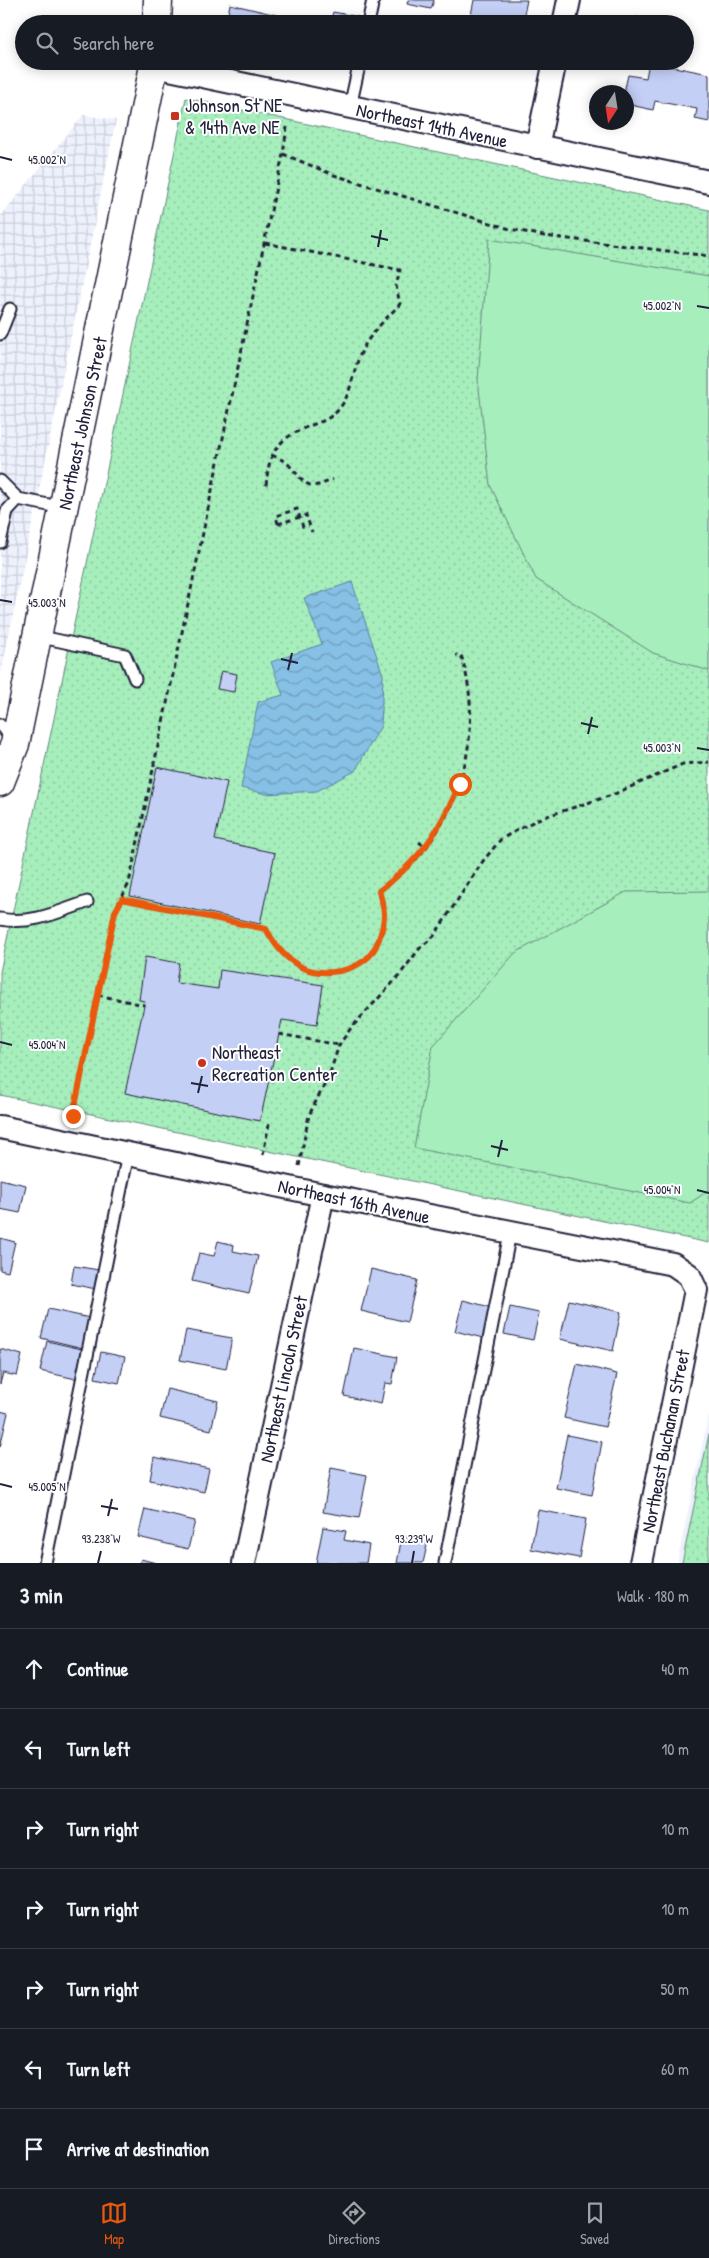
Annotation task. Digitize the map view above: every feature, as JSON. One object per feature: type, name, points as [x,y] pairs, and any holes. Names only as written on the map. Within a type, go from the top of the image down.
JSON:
[{"type":"street","points":[[157,15],[158,0]]},
{"type":"street","points":[[566,15],[569,0]]},
{"type":"street","name":"Northeast Johnson Street","points":[[0,782],[8,734],[37,636],[154,70]]},
{"type":"street","name":"Northeast 14th Avenue","points":[[182,70],[537,147],[709,182]]},
{"type":"street","points":[[537,147],[553,70]]},
{"type":"street","name":"Northeast 16th Avenue","points":[[0,1127],[510,1233],[673,1264],[688,1275],[696,1290]]},
{"type":"street","name":"Northeast Lincoln Street","points":[[244,1563],[322,1194]]},
{"type":"street","name":"Northeast Buchanan Street","points":[[641,1563],[696,1290]]},
{"type":"lane","points":[[370,15],[373,0]]},
{"type":"lane","points":[[350,107],[358,70]]},
{"type":"lane","points":[[0,334],[10,309]]},
{"type":"lane","points":[[0,481],[18,499],[64,508]]},
{"type":"lane","points":[[0,542],[7,511],[18,499]]},
{"type":"lane","points":[[37,636],[125,654],[135,679]]},
{"type":"lane","points":[[0,919],[13,922],[36,920],[87,902]]},
{"type":"lane","points":[[45,1563],[128,1154]]},
{"type":"lane","points":[[445,1563],[510,1233]]},
{"type":"path","points":[[73,1116],[115,912],[129,883],[265,242],[287,127]]},
{"type":"path","points":[[283,154],[334,175],[510,229],[544,236],[709,256]]},
{"type":"path","points":[[265,242],[400,270],[396,286],[400,304],[365,346],[360,355],[349,392],[338,410],[326,420],[288,437],[276,446],[268,464],[266,486]]},
{"type":"path","points":[[272,455],[288,463],[303,483],[311,486],[320,486],[333,478]]},
{"type":"path","points":[[304,530],[297,509],[276,516],[278,524],[306,515],[312,532]]},
{"type":"path","points":[[122,899],[266,929],[276,947],[297,965],[317,973],[348,969],[367,959],[381,935],[384,914],[379,891],[405,871],[426,847],[443,820],[460,784],[472,718],[466,670],[461,655],[456,655]]},
{"type":"path","points":[[295,1189],[309,1115],[329,1076],[339,1045],[351,1028],[398,977],[420,948],[434,936],[483,861],[501,839],[538,819],[612,795],[683,764],[709,762]]},
{"type":"path","points":[[419,842],[426,847]]},
{"type":"path","points":[[98,995],[144,1005]]},
{"type":"path","points":[[279,1034],[339,1045]]},
{"type":"path","points":[[263,1155],[269,1124]]},
{"type":"shaded area","points":[[83,115],[116,120],[0,678],[0,217]]},
{"type":"shaded area","points":[[709,1414],[709,1563],[677,1563]]},
{"type":"green space","points":[[186,98],[709,210],[709,1243],[0,1095],[0,972]]},
{"type":"green space","points":[[489,239],[709,276],[709,671],[653,653],[536,579],[490,485],[478,380]]},
{"type":"green space","points":[[709,891],[709,1190],[690,1203],[414,1148],[433,1046],[515,953],[626,892]]},
{"type":"green space","points":[[709,1434],[708,1563],[682,1563]]},
{"type":"water","points":[[352,582],[383,675],[381,726],[355,771],[317,791],[266,794],[241,788],[258,702],[283,695],[271,662],[322,644],[304,598]]},
{"type":"building","points":[[408,0],[434,0],[431,9],[407,4]]},
{"type":"building","points":[[474,0],[527,0],[524,15],[471,15]]},
{"type":"building","points":[[230,4],[277,15],[228,15]]},
{"type":"building","points":[[333,12],[349,15],[332,15]]},
{"type":"building","points":[[648,70],[689,70],[709,74],[709,122],[695,119],[697,109],[655,101],[653,110],[634,106],[634,85],[626,85],[628,75],[646,78]]},
{"type":"building","points":[[221,671],[237,674],[234,692],[217,689]]},
{"type":"building","points":[[157,767],[227,782],[215,840],[275,853],[260,924],[130,896]]},
{"type":"building","name":"Northeast Recreation Center","points":[[145,957],[179,963],[176,983],[218,989],[220,970],[323,985],[317,1025],[282,1020],[260,1121],[125,1093],[145,1001],[139,1000]]},
{"type":"building","points":[[0,1179],[26,1185],[20,1213],[0,1209]]},
{"type":"building","points":[[0,1238],[15,1242],[8,1272],[0,1270]]},
{"type":"building","points":[[218,1241],[234,1245],[233,1251],[258,1256],[249,1294],[192,1281],[199,1253],[214,1256]]},
{"type":"building","points":[[74,1266],[99,1270],[96,1289],[71,1284]]},
{"type":"building","points":[[371,1269],[417,1280],[407,1322],[361,1311]]},
{"type":"building","points":[[463,1300],[490,1307],[483,1338],[455,1331]]},
{"type":"building","points":[[569,1300],[621,1312],[613,1351],[560,1339]]},
{"type":"building","points":[[510,1307],[539,1313],[533,1340],[504,1334]]},
{"type":"building","points":[[48,1309],[90,1318],[83,1348],[41,1338]]},
{"type":"building","points":[[186,1330],[232,1338],[226,1369],[180,1360]]},
{"type":"building","points":[[47,1341],[82,1349],[76,1379],[40,1371]]},
{"type":"building","points":[[354,1348],[397,1357],[392,1384],[385,1383],[381,1404],[344,1396]]},
{"type":"building","points":[[0,1349],[22,1355],[17,1376],[3,1373],[0,1384]]},
{"type":"building","points":[[101,1352],[125,1357],[119,1383],[95,1378]]},
{"type":"building","points":[[577,1364],[617,1374],[605,1427],[564,1418]]},
{"type":"building","points":[[167,1389],[218,1401],[211,1430],[160,1418]]},
{"type":"building","points":[[0,1411],[8,1413],[0,1447]]},
{"type":"building","points":[[567,1435],[602,1442],[592,1495],[556,1488]]},
{"type":"building","points":[[154,1457],[209,1469],[204,1492],[150,1480]]},
{"type":"building","points":[[331,1468],[367,1475],[359,1518],[323,1512]]},
{"type":"building","points":[[145,1509],[195,1521],[188,1549],[138,1537]]},
{"type":"building","points":[[538,1510],[586,1519],[579,1558],[531,1549]]},
{"type":"building","points":[[323,1527],[346,1531],[344,1540],[369,1545],[366,1563],[316,1563]]},
{"type":"building","points":[[402,1536],[428,1541],[423,1563],[397,1563]]},
{"type":"building","points":[[141,1559],[156,1563],[140,1563]]},
{"type":"place","name":"Johnson St NE & 14th Ave NE","points":[[175,116]]},
{"type":"place","name":"Northeast Recreation Center","points":[[202,1063]]},
{"type":"route","points":[[73,1116],[115,912],[122,899],[266,929],[276,947],[297,965],[317,973],[348,969],[367,959],[381,935],[384,914],[379,891],[405,871],[426,847],[443,820],[460,784]]}]
